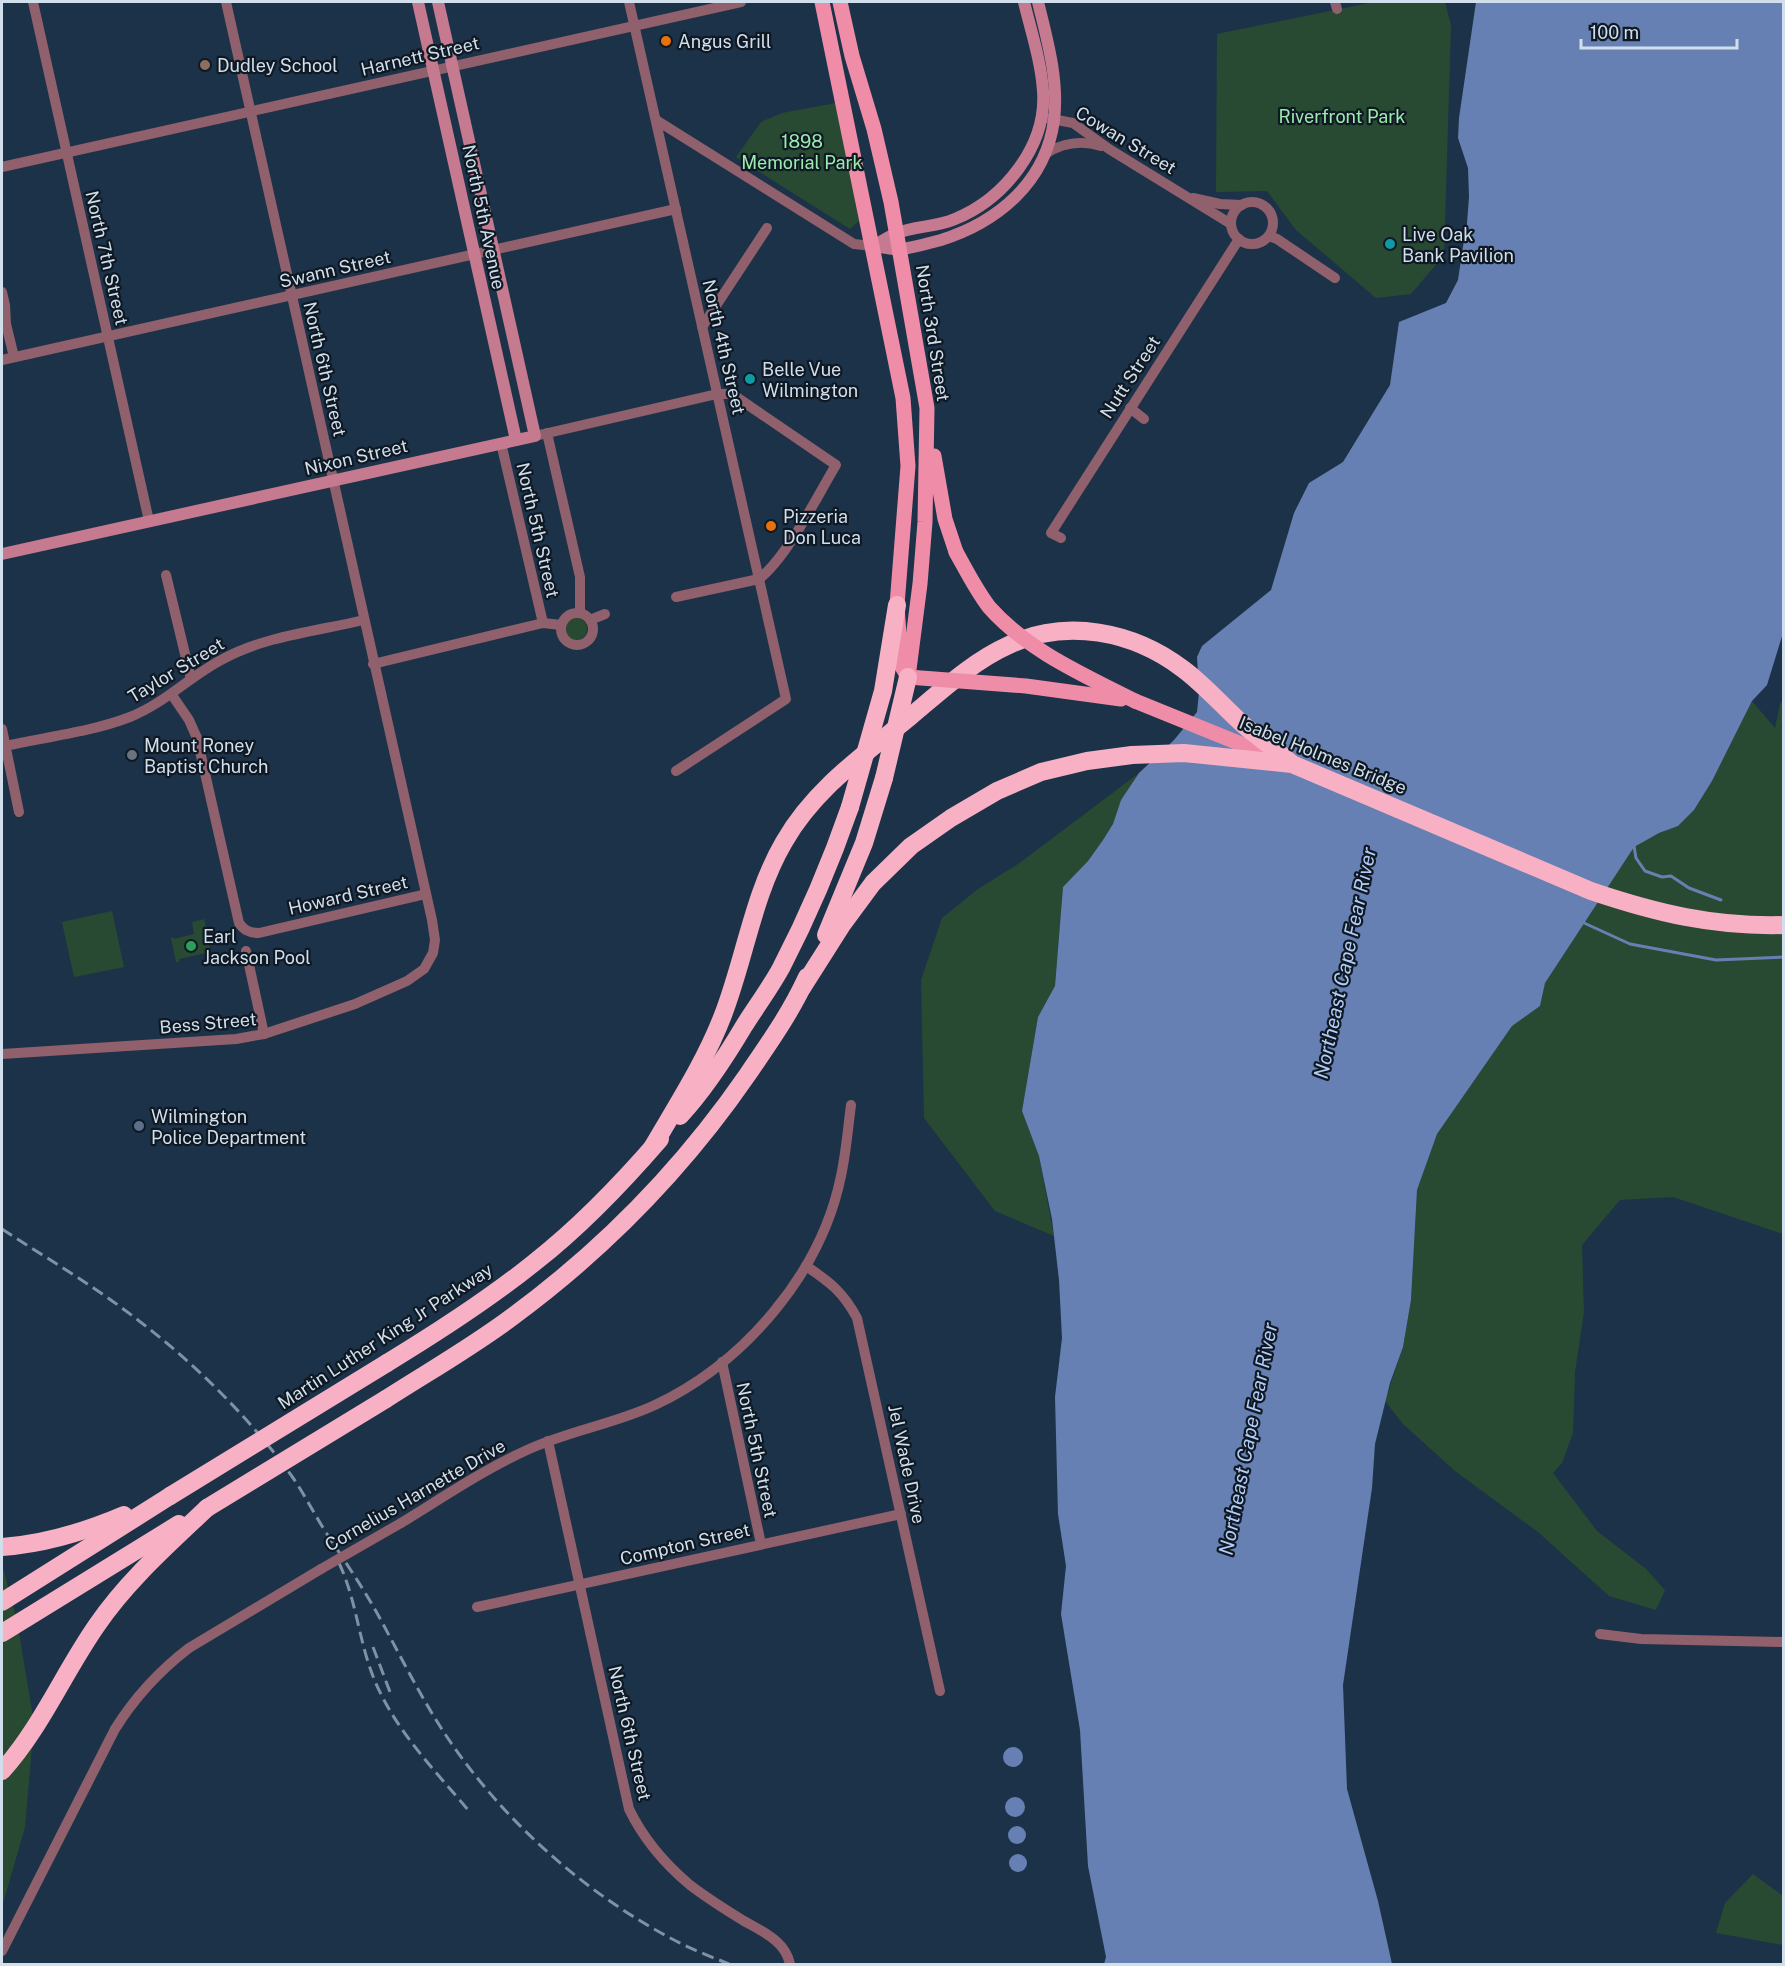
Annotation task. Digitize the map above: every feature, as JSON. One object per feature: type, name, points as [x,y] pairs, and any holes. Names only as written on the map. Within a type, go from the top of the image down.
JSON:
[{"type":"highway","name":"Martin Luther King Jr Parkway","points":[[2,1602],[489,1298],[536,1261],[611,1193],[652,1148],[695,1100],[729,1050],[780,969],[817,894],[850,807],[883,691],[897,605]]},
{"type":"highway","points":[[652,1148],[709,1048],[723,1014],[765,881],[784,842],[797,823],[813,801],[849,767],[945,688],[1008,645],[1051,632],[1083,630],[1113,634],[1141,643],[1164,655],[1184,670],[1247,728],[1292,764]]},
{"type":"highway","points":[[2,1633],[451,1359],[512,1318],[620,1226],[668,1174],[730,1099],[782,1025],[802,988],[864,843],[884,778],[908,677]]},
{"type":"highway","points":[[802,988],[867,890],[892,863],[911,846],[951,818],[997,791],[1041,772],[1087,761],[1132,755],[1177,753],[1292,764]]},
{"type":"highway","name":"Isabel Holmes Bridge","points":[[1292,764],[1591,891],[1634,905],[1696,920],[1732,925],[1784,925]]},
{"type":"highway","points":[[2,1547],[82,1533],[170,1496]]},
{"type":"highway","points":[[2,1771],[27,1738],[76,1656],[107,1611],[136,1577],[207,1508]]},
{"type":"main road","points":[[822,2],[903,398],[908,466],[897,605],[901,665],[908,677]]},
{"type":"main road","name":"North 3rd Street","points":[[840,2],[852,56],[874,129],[897,233],[927,408],[925,522],[921,584],[908,677]]},
{"type":"main road","points":[[927,408],[945,519],[956,552],[988,606],[1012,630],[1044,653],[1136,701]]},
{"type":"main road","name":"Isabel Holmes Bridge","points":[[908,677],[1026,686],[1136,701],[1292,764]]},
{"type":"street","name":"North 7th Street","points":[[33,2],[149,521]]},
{"type":"street","name":"North 6th Street","points":[[226,2],[432,920]]},
{"type":"street","name":"North 5th Avenue","points":[[418,2],[516,440]]},
{"type":"street","name":"North 5th Avenue","points":[[438,2],[494,250],[541,434]]},
{"type":"street","name":"North 4th Street","points":[[629,2],[786,699],[676,771]]},
{"type":"street","name":"Harnett Street","points":[[2,167],[741,2]]},
{"type":"street","points":[[873,246],[897,233],[954,220],[975,210],[1006,185],[1022,162],[1048,118],[1024,2]]},
{"type":"street","points":[[1038,2],[1052,69],[1045,154]]},
{"type":"street","name":"Cowan Street","points":[[1048,118],[1073,123],[1109,149],[1231,224]]},
{"type":"street","points":[[656,120],[854,244],[900,249],[950,237],[1000,212],[1021,192],[1045,154],[1059,145],[1090,143],[1109,149]]},
{"type":"street","name":"Cowan Street","points":[[1190,198],[1220,204],[1242,205]]},
{"type":"street","points":[[1249,202],[1263,205],[1272,216],[1274,223],[1269,236],[1257,244],[1250,244],[1235,235],[1231,224],[1232,216],[1242,205],[1249,202]]},
{"type":"street","name":"Swann Street","points":[[2,360],[676,209]]},
{"type":"street","points":[[702,327],[767,228]]},
{"type":"street","points":[[1269,236],[1335,278]]},
{"type":"street","name":"Nutt Street","points":[[1056,536],[1130,408],[1239,239]]},
{"type":"street","points":[[2,292],[6,324],[14,357]]},
{"type":"street","points":[[676,597],[759,579],[780,557],[836,465],[732,394],[717,394]]},
{"type":"street","name":"Nixon Street","points":[[2,554],[717,394]]},
{"type":"street","points":[[1130,408],[1144,419]]},
{"type":"street","name":"North 5th Street","points":[[541,434],[578,566],[581,592],[580,613]]},
{"type":"street","name":"North 5th Street","points":[[501,443],[543,624]]},
{"type":"street","points":[[166,575],[191,679]]},
{"type":"street","points":[[580,613],[590,620],[593,627],[592,635],[587,642],[572,645],[565,640],[561,633],[561,625],[568,615],[580,613]]},
{"type":"street","points":[[590,620],[605,614]]},
{"type":"street","name":"Taylor Street","points":[[5,746],[120,720],[157,704],[223,659],[256,645],[364,620]]},
{"type":"street","points":[[374,664],[543,624],[561,625]]},
{"type":"street","name":"Howard Street","points":[[172,694],[189,720],[197,738],[239,922],[244,929],[252,933],[259,933],[426,894]]},
{"type":"street","points":[[2,729],[19,812]]},
{"type":"street","name":"Bess Street","points":[[2,1054],[236,1039],[264,1034],[355,1004],[407,981],[424,969],[433,953],[435,940],[432,920]]},
{"type":"street","points":[[246,951],[264,1034]]},
{"type":"street","name":"Cornelius Harnette Drive","points":[[2,1951],[115,1729],[137,1697],[189,1648],[506,1460],[548,1441],[655,1405],[699,1379],[741,1347],[776,1309],[806,1266],[828,1218],[839,1185],[851,1104]]},
{"type":"street","name":"Jel Wade Drive","points":[[806,1266],[843,1294],[857,1318],[940,1691]]},
{"type":"street","name":"North 5th Street","points":[[722,1362],[761,1544]]},
{"type":"street","name":"North 6th Street","points":[[548,1441],[629,1809],[636,1824],[658,1853],[689,1884],[775,1940],[785,1952],[790,1965]]},
{"type":"street","name":"Compton Street","points":[[477,1607],[901,1514]]},
{"type":"street","points":[[1600,1634],[1641,1639],[1784,1642]]},
{"type":"green space","name":"Riverfront Park","points":[[1374,2],[1445,2],[1451,25],[1444,255],[1411,294],[1376,298],[1296,230],[1267,191],[1216,192],[1217,34]]},
{"type":"green space","name":"1898 Memorial Park","points":[[836,103],[859,221],[850,229],[736,157],[761,122],[782,113]]},
{"type":"green space","points":[[576,618],[584,621],[587,629],[584,637],[576,640],[568,637],[565,629],[568,621]]},
{"type":"green space","points":[[1783,700],[1783,1234],[1673,1197],[1620,1200],[1582,1245],[1584,1312],[1575,1372],[1573,1433],[1562,1463],[1553,1473],[1597,1531],[1646,1569],[1665,1590],[1656,1610],[1609,1596],[1538,1532],[1455,1471],[1403,1424],[1385,1401],[1403,1347],[1411,1300],[1417,1190],[1437,1134],[1512,1026],[1540,1006],[1545,983],[1634,846],[1678,826],[1694,810],[1712,781],[1752,701],[1775,728]]},
{"type":"green space","points":[[1139,773],[1121,800],[1113,824],[1103,840],[1088,861],[1063,887],[1055,986],[1038,1017],[1022,1111],[1039,1156],[1054,1236],[995,1211],[924,1118],[921,980],[942,918],[978,889],[1021,862]]},
{"type":"green space","points":[[112,911],[124,967],[74,977],[62,922]]},
{"type":"green space","name":"Earl Jackson Pool","points":[[204,919],[211,952],[179,959],[179,962],[176,962],[171,938],[194,934],[192,922]]},
{"type":"green space","points":[[2,1564],[17,1621],[34,1723],[25,1827],[2,1907]]},
{"type":"green space","points":[[1753,1874],[1783,1896],[1783,1945],[1716,1933],[1725,1903]]},
{"type":"water","name":"Northeast Cape Fear River","points":[[1476,2],[1783,2],[1783,633],[1767,685],[1752,701],[1712,781],[1694,810],[1678,826],[1659,833],[1634,847],[1545,983],[1540,1006],[1512,1026],[1437,1134],[1417,1190],[1411,1300],[1403,1347],[1390,1383],[1375,1444],[1372,1488],[1343,1685],[1347,1789],[1378,1901],[1392,1964],[1104,1964],[1106,1957],[1088,1866],[1080,1730],[1061,1614],[1066,1566],[1058,1514],[1055,1397],[1062,1338],[1059,1280],[1052,1219],[1039,1156],[1022,1111],[1038,1017],[1055,986],[1063,887],[1088,861],[1103,840],[1113,824],[1121,800],[1139,773],[1174,740],[1197,712],[1199,692],[1197,657],[1202,646],[1271,590],[1294,513],[1309,483],[1343,462],[1390,385],[1399,322],[1446,303],[1458,280],[1466,236],[1469,197],[1468,168],[1458,138],[1459,118]]},
{"type":"water","points":[[1013,1747],[1020,1750],[1023,1757],[1020,1764],[1013,1767],[1006,1764],[1003,1757],[1006,1750]]},
{"type":"water","points":[[1011,1797],[1019,1797],[1025,1803],[1025,1811],[1019,1817],[1011,1817],[1005,1811],[1005,1803]]},
{"type":"water","points":[[1017,1826],[1023,1829],[1026,1835],[1023,1841],[1017,1844],[1011,1841],[1008,1835],[1011,1829]]},
{"type":"water","points":[[1018,1854],[1024,1857],[1027,1863],[1024,1869],[1018,1872],[1012,1869],[1009,1863],[1012,1857]]},
{"type":"waterway","points":[[1634,846],[1636,858],[1645,871],[1662,877],[1671,876],[1689,888],[1721,900]]},
{"type":"waterway","points":[[1582,922],[1630,944],[1716,960],[1784,957]]},
{"type":"railway","points":[[2,1229],[96,1289],[149,1328],[193,1366],[255,1430],[296,1482],[363,1589],[445,1734],[468,1766],[519,1825],[548,1852],[609,1901],[676,1941],[729,1964]]},
{"type":"railway","points":[[339,1563],[349,1589],[370,1668],[388,1708],[426,1761],[469,1811]]},
{"type":"railway","points":[[373,1647],[390,1692]]},
{"type":"place","name":"Angus Grill","points":[[666,41]]},
{"type":"place","name":"Dudley School","points":[[205,65]]},
{"type":"place","name":"Live Oak Bank Pavilion","points":[[1390,244]]},
{"type":"place","name":"Belle Vue Wilmington","points":[[750,379]]},
{"type":"place","name":"Pizzeria Don Luca","points":[[771,526]]},
{"type":"place","name":"Mount Roney Baptist Church","points":[[132,755]]},
{"type":"place","name":"Earl Jackson Pool","points":[[191,946]]},
{"type":"place","name":"Wilmington Police Department","points":[[139,1126]]}]
